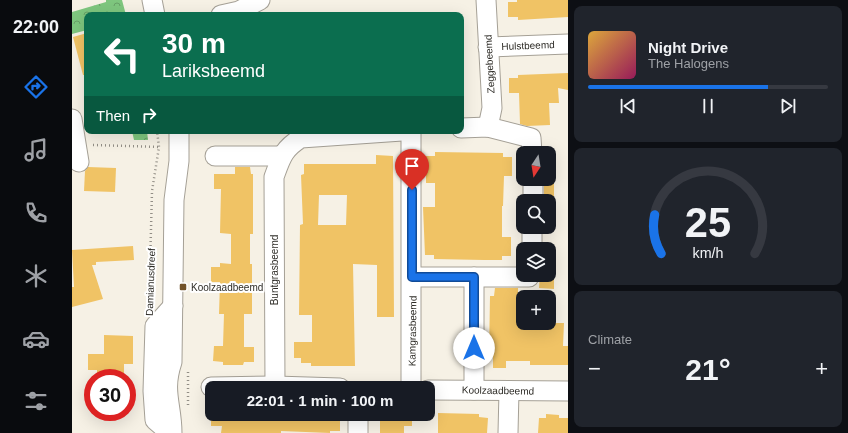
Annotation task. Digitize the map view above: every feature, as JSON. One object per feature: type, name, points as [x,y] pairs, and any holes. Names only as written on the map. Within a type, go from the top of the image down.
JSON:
[{"type":"street","points":[[152,0],[154,12]]},
{"type":"street","points":[[234,12],[260,0]]},
{"type":"street","name":"Zeggebeemd","points":[[486,0],[492,108],[488,127]]},
{"type":"street","name":"Hulstbeemd","points":[[488,47],[568,44]]},
{"type":"street","points":[[72,119],[80,149]]},
{"type":"street","points":[[464,128],[488,127],[531,138],[532,146]]},
{"type":"street","points":[[171,427],[167,397],[167,378],[172,362],[174,200],[179,161],[179,134]]},
{"type":"street","name":"Buntgrasbeemd","points":[[275,381],[274,177],[282,156],[290,145],[301,138],[359,134]]},
{"type":"street","name":"Kamgrasbeemd","points":[[411,134],[411,381]]},
{"type":"street","points":[[163,139],[166,163],[174,200]]},
{"type":"street","points":[[215,156],[282,156]]},
{"type":"street","points":[[412,277],[516,277]]},
{"type":"street","points":[[474,277],[474,390]]},
{"type":"street","name":"Damianusdreef","points":[[171,427],[155,420],[153,386],[155,326],[173,306]]},
{"type":"street","points":[[172,362],[178,377],[195,387]]},
{"type":"street","points":[[171,427],[178,397],[195,387],[205,387]]},
{"type":"street","name":"Koolzaadbeemd","points":[[435,390],[568,391]]},
{"type":"street","points":[[508,433],[509,391]]},
{"type":"street","points":[[358,421],[358,433]]},
{"type":"path","points":[[80,149],[163,139]]},
{"type":"path","name":"Damianusdreef","points":[[149,313],[152,191],[163,139]]},
{"type":"green space","points":[[106,0],[122,0],[125,12],[84,12],[84,31],[72,34],[72,12],[106,2]]},
{"type":"green space","points":[[133,134],[147,134],[148,140],[134,140]]},
{"type":"building","points":[[517,0],[568,0],[568,17],[518,20],[518,17],[508,17],[508,2],[517,2]]},
{"type":"building","points":[[84,34],[84,75],[83,75],[73,37]]},
{"type":"building","points":[[568,73],[568,90],[558,88],[559,103],[549,103],[550,125],[527,126],[520,124],[519,93],[509,93],[509,78],[518,78],[518,75]]},
{"type":"building","points":[[435,152],[503,153],[503,157],[512,157],[512,176],[504,176],[502,206],[502,237],[511,237],[511,256],[502,256],[502,260],[484,260],[434,259],[434,255],[425,255],[423,207],[435,207],[435,183],[426,183],[426,156],[435,156]]},
{"type":"building","points":[[376,155],[393,156],[394,317],[377,317],[377,265],[353,264],[355,366],[311,366],[311,363],[301,363],[301,358],[294,358],[294,342],[312,342],[312,315],[299,315],[300,225],[303,224],[301,175],[304,174],[304,164],[376,164]],"holes":[[[319,195],[347,195],[346,225],[318,225]]]},
{"type":"building","points":[[88,167],[116,168],[115,192],[84,191],[85,171]]},
{"type":"building","points":[[235,167],[250,167],[251,174],[253,174],[253,234],[250,234],[250,264],[252,264],[252,314],[244,314],[244,347],[254,347],[254,362],[244,362],[243,365],[223,365],[223,362],[213,361],[214,346],[223,346],[224,314],[219,314],[220,282],[211,282],[211,267],[220,267],[220,263],[231,264],[231,234],[220,233],[221,189],[214,189],[214,174],[235,174]]},
{"type":"building","points":[[544,186],[554,186],[554,194],[544,194]]},
{"type":"building","points":[[133,246],[134,260],[96,262],[96,265],[92,265],[103,299],[72,307],[72,287],[74,287],[72,250]]},
{"type":"building","points":[[539,282],[554,282],[554,289],[539,288]]},
{"type":"building","points":[[495,288],[518,288],[518,290],[516,290],[516,330],[556,330],[556,323],[564,323],[563,346],[568,346],[568,365],[530,365],[530,361],[506,361],[506,368],[493,368],[493,354],[489,354],[490,296],[494,296]]},
{"type":"building","points":[[104,335],[133,336],[133,364],[124,364],[124,369],[88,369],[88,354],[104,354]]},
{"type":"building","points":[[438,413],[479,414],[479,417],[488,418],[487,433],[438,433]]},
{"type":"building","points":[[546,414],[559,415],[559,418],[568,418],[568,433],[538,433],[539,418],[546,418]]},
{"type":"building","points":[[211,421],[340,421],[340,431],[330,431],[330,433],[281,431],[281,433],[221,433],[222,426],[211,426]]},
{"type":"building","points":[[380,421],[412,421],[412,426],[404,426],[404,433],[380,433]]},
{"type":"place","name":"Koolzaadbeemd","points":[[183,287]]},
{"type":"route","points":[[412,190],[412,277],[474,277],[474,348]]}]
